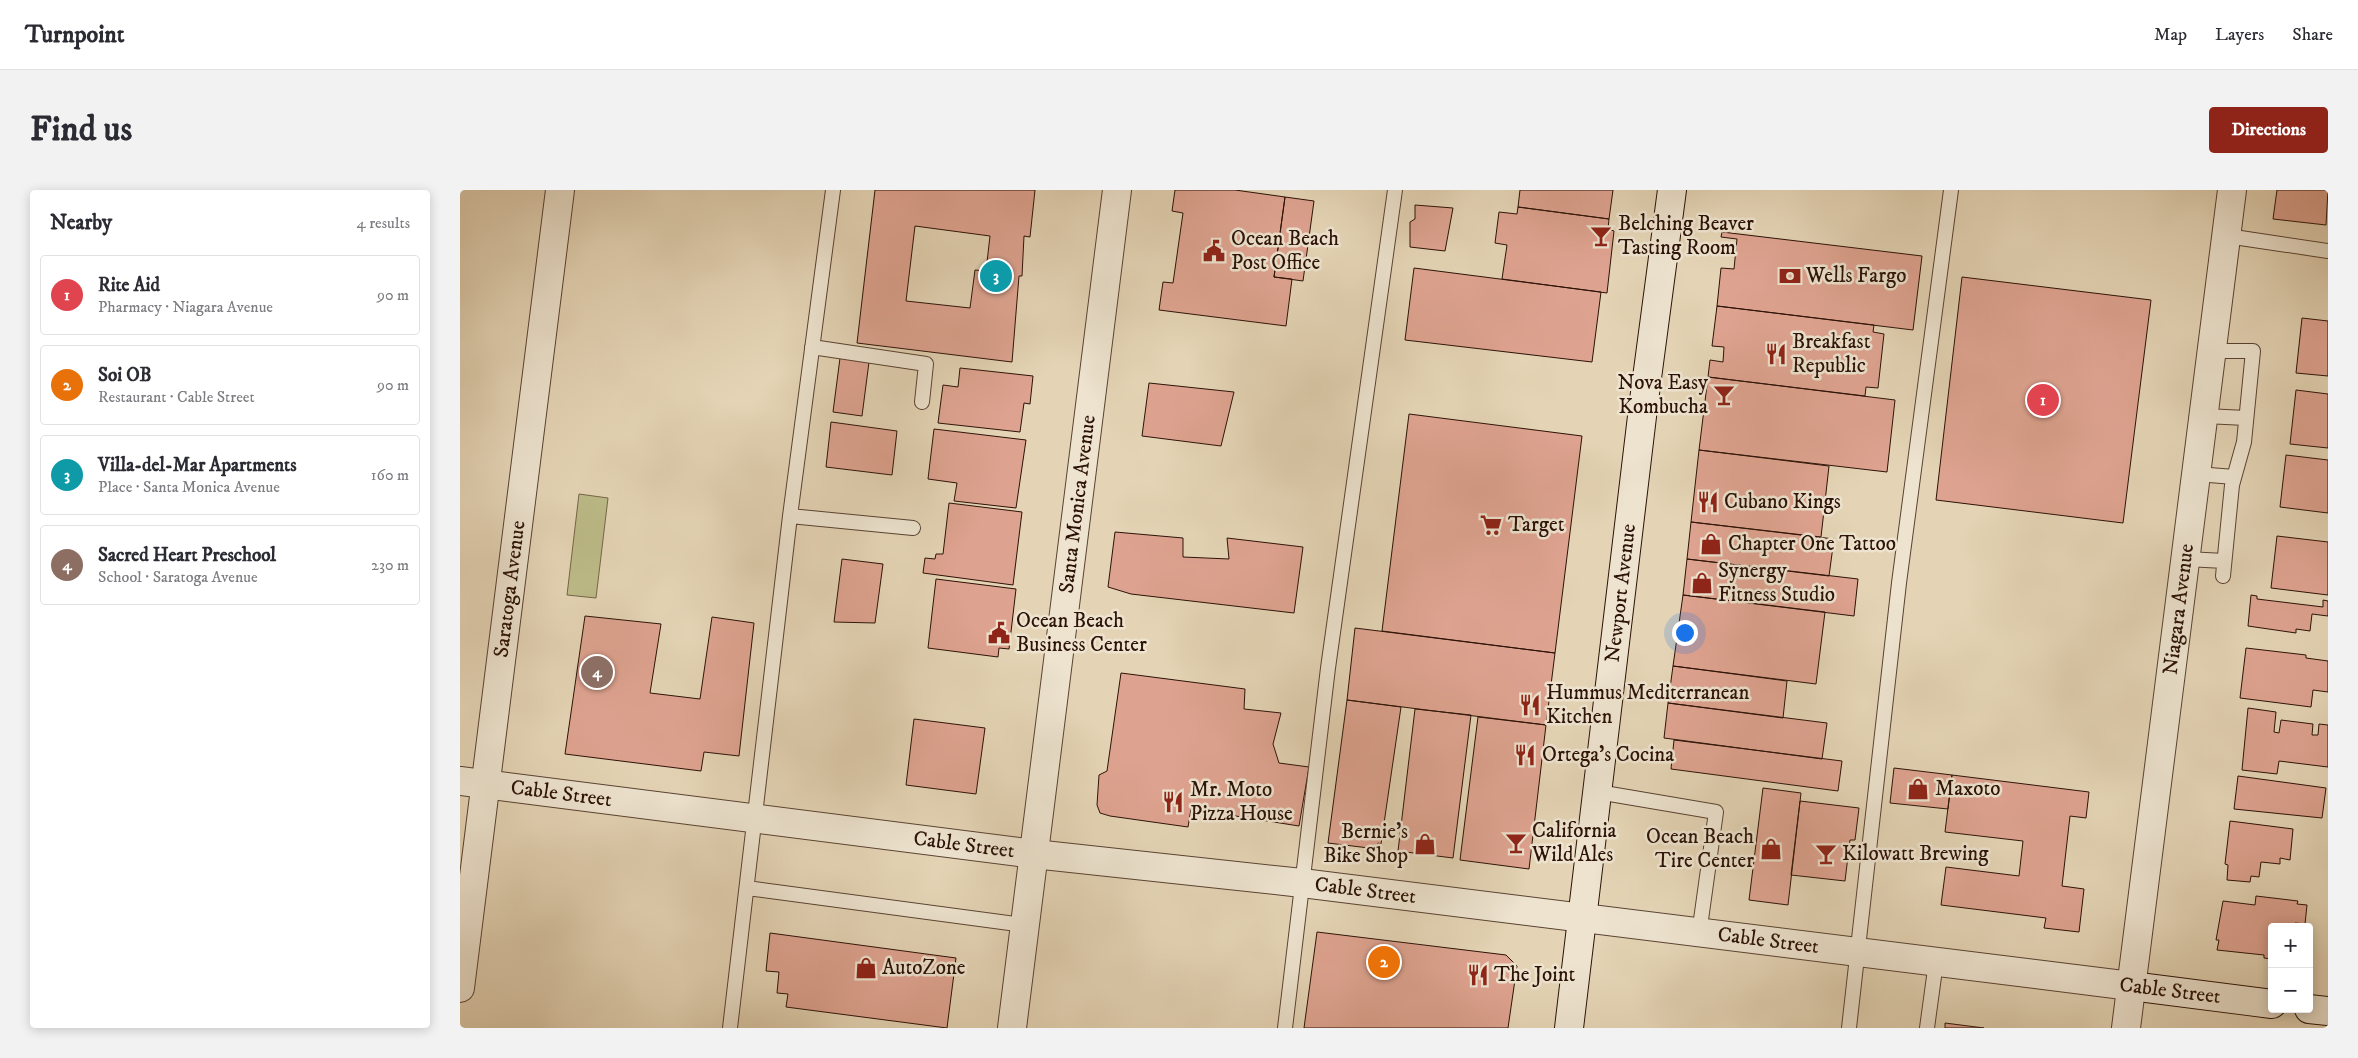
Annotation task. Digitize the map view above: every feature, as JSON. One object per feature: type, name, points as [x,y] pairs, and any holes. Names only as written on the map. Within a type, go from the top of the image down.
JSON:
[{"type":"street","name":"Saratoga Avenue","points":[[460,988],[473,782],[560,190]]},
{"type":"street","name":"Santa Monica Avenue","points":[[1012,1028],[1117,190]]},
{"type":"street","name":"Newport Avenue","points":[[1569,1028],[1643,408],[1672,190]]},
{"type":"street","name":"Niagara Avenue","points":[[2126,1028],[2187,559],[2232,190]]},
{"type":"street","name":"Cable Street","points":[[473,782],[1034,854],[1302,883],[2268,1003]]},
{"type":"street","points":[[2313,1009],[2328,1011]]},
{"type":"lane","points":[[730,1028],[790,516],[833,190]]},
{"type":"lane","points":[[1285,1028],[1330,658],[1395,190]]},
{"type":"lane","points":[[1849,1028],[1856,952],[1899,583],[1951,190]]},
{"type":"lane","points":[[2227,236],[2328,251]]},
{"type":"lane","points":[[812,347],[926,364],[922,402]]},
{"type":"lane","points":[[2213,351],[2253,351],[2244,442],[2234,478],[2223,576]]},
{"type":"lane","points":[[2205,416],[2246,418]]},
{"type":"lane","points":[[2197,474],[2234,478]]},
{"type":"lane","points":[[790,516],[913,528]]},
{"type":"lane","points":[[2187,559],[2224,561]]},
{"type":"lane","points":[[1598,792],[1716,812],[1699,934]]},
{"type":"lane","points":[[747,888],[1024,925]]},
{"type":"lane","points":[[1927,1028],[1936,962]]},
{"type":"shaded area","points":[[579,494],[608,498],[596,598],[567,595]]},
{"type":"building","points":[[875,190],[1035,190],[1030,237],[1024,236],[1022,276],[1019,276],[1012,362],[857,343]],"holes":[[[915,226],[990,236],[986,271],[975,270],[970,308],[906,301]]]},
{"type":"building","points":[[1175,190],[1235,190],[1285,197],[1274,277],[1292,279],[1286,326],[1159,310],[1163,282],[1173,283],[1183,213],[1172,211]]},
{"type":"building","points":[[1520,190],[1613,190],[1609,219],[1518,207]]},
{"type":"building","points":[[2277,190],[2328,190],[2326,225],[2273,219]]},
{"type":"building","points":[[1285,197],[1314,201],[1303,281],[1274,277]]},
{"type":"building","points":[[1415,205],[1453,208],[1445,251],[1410,247],[1410,222],[1415,219]]},
{"type":"building","points":[[1518,207],[1609,219],[1608,229],[1614,231],[1607,293],[1502,279],[1507,245],[1495,243],[1499,212],[1517,214]]},
{"type":"building","points":[[1722,232],[1922,256],[1913,330],[1717,306],[1721,268],[1734,269],[1737,239],[1721,237]]},
{"type":"building","points":[[1414,268],[1601,292],[1592,362],[1405,340]]},
{"type":"building","points":[[1962,277],[2151,300],[2123,523],[1936,500]]},
{"type":"building","points":[[1717,306],[1874,325],[1873,332],[1884,334],[1878,388],[1866,387],[1865,396],[1708,377],[1710,360],[1723,362],[1724,347],[1712,346]]},
{"type":"building","points":[[2302,318],[2328,321],[2328,376],[2296,373]]},
{"type":"building","points":[[840,358],[869,362],[862,416],[833,412]]},
{"type":"building","points":[[960,368],[1033,376],[1030,404],[1024,403],[1020,432],[938,423],[943,385],[958,387]]},
{"type":"building","points":[[1708,377],[1895,400],[1887,472],[1699,450]]},
{"type":"building","points":[[1149,383],[1234,392],[1221,446],[1142,436]]},
{"type":"building","points":[[2296,390],[2328,394],[2328,448],[2290,444]]},
{"type":"building","points":[[1409,414],[1582,436],[1555,653],[1382,631]]},
{"type":"building","points":[[831,422],[897,431],[892,475],[826,467]]},
{"type":"building","points":[[934,429],[1026,440],[1016,508],[954,501],[957,483],[928,479]]},
{"type":"building","points":[[1699,450],[1829,466],[1821,537],[1691,522]]},
{"type":"building","points":[[2286,455],[2328,460],[2328,513],[2280,507]]},
{"type":"building","points":[[949,503],[1022,512],[1013,585],[923,573],[925,558],[935,559],[936,554],[943,554]]},
{"type":"building","points":[[1691,522],[1834,539],[1829,576],[1687,559]]},
{"type":"building","points":[[1115,532],[1183,538],[1183,557],[1229,559],[1227,538],[1303,547],[1294,613],[1131,594],[1108,587]]},
{"type":"building","points":[[2277,536],[2328,542],[2328,595],[2271,588]]},
{"type":"building","points":[[842,559],[883,564],[875,623],[834,622]]},
{"type":"building","points":[[1687,559],[1858,579],[1854,616],[1683,595]]},
{"type":"building","points":[[936,579],[1016,589],[1009,649],[999,648],[998,657],[928,648]]},
{"type":"building","points":[[1683,595],[1825,612],[1816,684],[1673,666]]},
{"type":"building","points":[[2251,595],[2257,596],[2257,599],[2323,607],[2323,600],[2328,601],[2328,616],[2312,614],[2310,631],[2296,629],[2296,633],[2248,626]]},
{"type":"building","points":[[585,616],[661,624],[650,693],[700,699],[712,617],[754,623],[739,756],[704,752],[701,771],[565,754]]},
{"type":"building","points":[[1355,628],[1555,653],[1546,725],[1347,700]]},
{"type":"building","points":[[2246,648],[2306,655],[2306,658],[2328,661],[2328,692],[2313,690],[2311,707],[2240,698]]},
{"type":"building","points":[[1673,666],[1787,681],[1783,718],[1668,703]]},
{"type":"building","points":[[1121,673],[1245,689],[1244,709],[1281,713],[1273,744],[1279,763],[1309,767],[1299,826],[1191,809],[1188,827],[1100,813],[1097,805],[1099,775],[1107,771]]},
{"type":"building","points":[[1347,700],[1401,707],[1381,844],[1378,843],[1377,849],[1328,843]]},
{"type":"building","points":[[1668,703],[1827,723],[1822,759],[1664,738]]},
{"type":"building","points":[[2248,708],[2276,712],[2274,732],[2279,733],[2281,720],[2313,724],[2312,735],[2318,735],[2319,724],[2328,725],[2328,767],[2279,761],[2277,774],[2242,770]]},
{"type":"building","points":[[1415,709],[1471,715],[1453,858],[1398,851]]},
{"type":"building","points":[[1478,717],[1546,725],[1529,869],[1460,860]]},
{"type":"building","points":[[914,719],[985,728],[976,794],[906,785]]},
{"type":"building","points":[[1674,740],[1842,761],[1838,791],[1671,769]]},
{"type":"building","points":[[1894,768],[1952,775],[1948,809],[1890,803]]},
{"type":"building","points":[[1952,775],[2089,792],[2086,818],[2070,816],[2062,886],[2084,889],[2079,932],[2044,928],[2046,918],[1941,905],[1946,867],[2019,876],[2023,841],[1945,832]]},
{"type":"building","points":[[2238,776],[2326,788],[2322,818],[2234,809]]},
{"type":"building","points":[[1763,788],[1801,793],[1788,905],[1749,900]]},
{"type":"building","points":[[1800,801],[1859,808],[1855,840],[1850,840],[1845,881],[1791,875]]},
{"type":"building","points":[[2230,821],[2293,829],[2290,860],[2280,858],[2280,864],[2261,862],[2259,877],[2251,876],[2250,882],[2227,880],[2228,865],[2225,864]]},
{"type":"building","points":[[2256,896],[2298,901],[2297,904],[2307,905],[2305,923],[2268,923],[2268,958],[2264,958],[2264,955],[2217,950],[2219,940],[2216,940],[2223,901],[2255,905]]},
{"type":"building","points":[[1317,932],[1506,955],[1517,966],[1508,1028],[1304,1028]]},
{"type":"building","points":[[770,933],[956,958],[947,1028],[786,1007],[788,994],[777,993],[779,972],[766,971]]},
{"type":"building","points":[[1945,1023],[1984,1028],[1945,1028]]},
{"type":"place","name":"Belching Beaver Tasting Room","points":[[1601,236]]},
{"type":"place","name":"Ocean Beach Post Office","points":[[1214,251]]},
{"type":"place","name":"Villa-del-Mar Apartments","points":[[996,276]]},
{"type":"place","name":"Wells Fargo","points":[[1790,276]]},
{"type":"place","name":"Breakfast Republic","points":[[1776,354]]},
{"type":"place","name":"Nova Easy Kombucha","points":[[1724,395]]},
{"type":"place","name":"Rite Aid","points":[[2043,400]]},
{"type":"place","name":"Cubano Kings","points":[[1708,502]]},
{"type":"place","name":"Target","points":[[1491,525]]},
{"type":"place","name":"Chapter One Tattoo","points":[[1711,544]]},
{"type":"place","name":"Synergy Fitness Studio","points":[[1702,583]]},
{"type":"place","name":"Ocean Beach Business Center","points":[[999,633]]},
{"type":"place","name":"Sacred Heart Preschool","points":[[597,672]]},
{"type":"place","name":"Hummus Mediterranean Kitchen","points":[[1530,705]]},
{"type":"place","name":"Ortega’s Cocina","points":[[1525,755]]},
{"type":"place","name":"Maxoto","points":[[1918,789]]},
{"type":"place","name":"Mr. Moto Pizza House","points":[[1173,802]]},
{"type":"place","name":"California Wild Ales","points":[[1516,843]]},
{"type":"place","name":"Bernie's Bike Shop","points":[[1425,844]]},
{"type":"place","name":"Ocean Beach Tire Center","points":[[1771,849]]},
{"type":"place","name":"Kilowatt Brewing","points":[[1826,854]]},
{"type":"place","name":"Soi OB","points":[[1384,962]]},
{"type":"place","name":"AutoZone","points":[[866,968]]},
{"type":"place","name":"The Joint","points":[[1478,975]]}]
